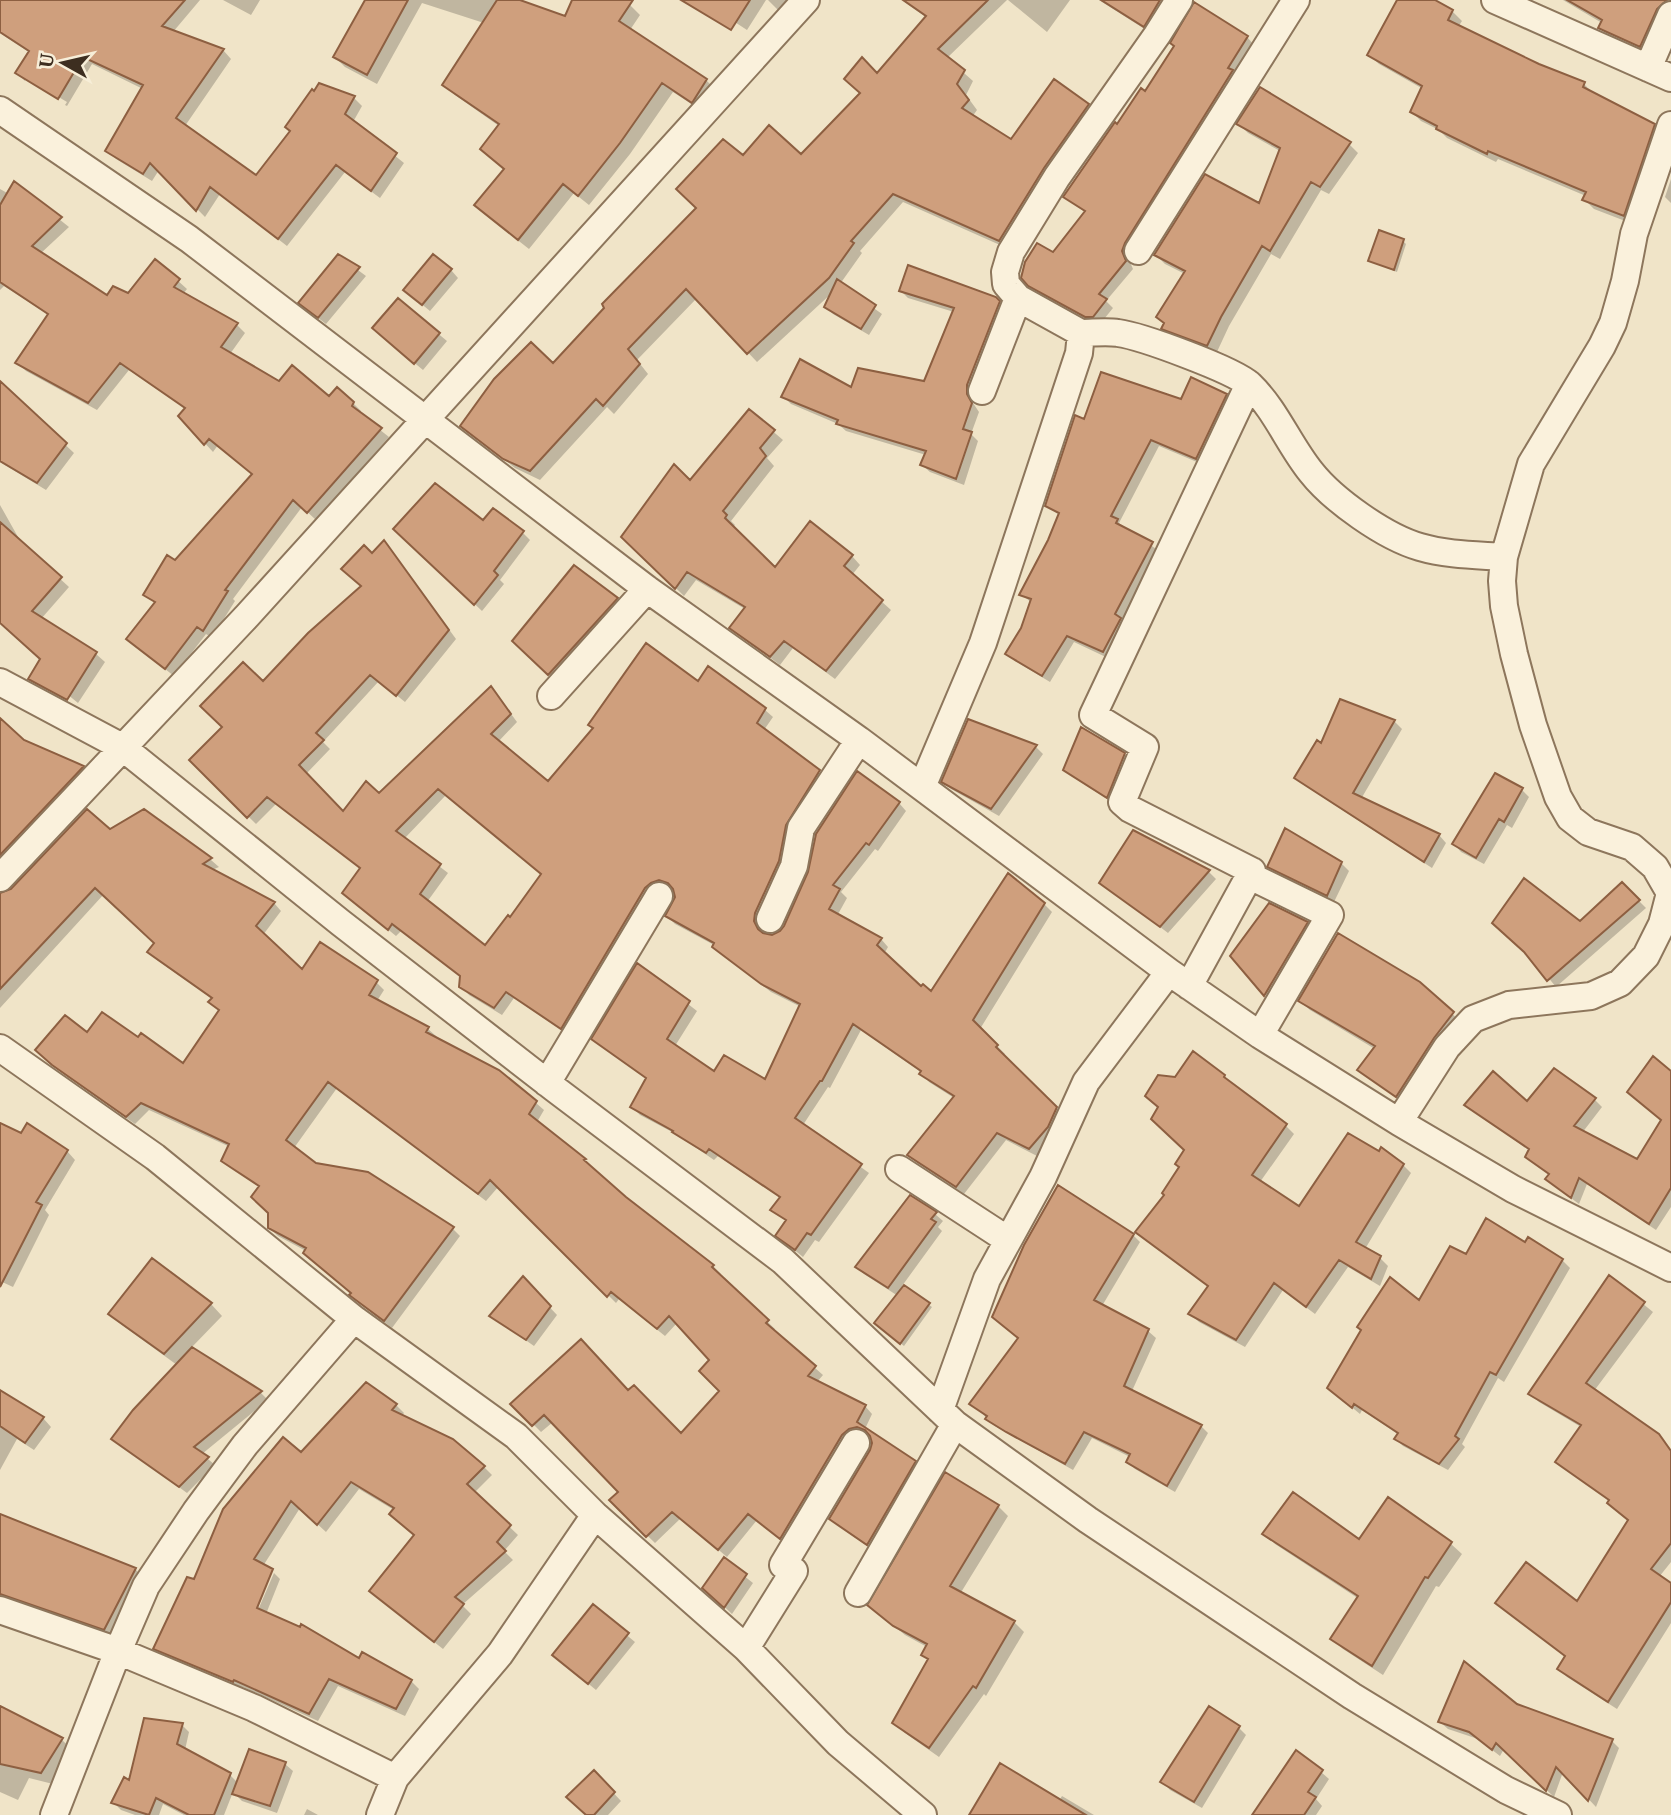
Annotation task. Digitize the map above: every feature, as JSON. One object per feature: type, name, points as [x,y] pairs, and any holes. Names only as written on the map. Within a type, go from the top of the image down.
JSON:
[{"type":"street","points":[[0,878],[247,616],[806,0]]},
{"type":"street","points":[[1179,0],[1057,177],[1010,252],[1005,272],[1006,284],[1018,298],[1080,333],[1117,332],[1149,340],[1249,384],[1277,418],[1312,473],[1349,507],[1386,532],[1418,547],[1449,553],[1504,557]]},
{"type":"street","points":[[1138,251],[1296,0]]},
{"type":"street","points":[[1496,0],[1659,73],[1671,15]]},
{"type":"street","points":[[0,110],[189,239],[647,589],[859,740],[1179,979],[1260,1035],[1513,1189],[1671,1268]]},
{"type":"street","points":[[1399,1122],[1447,1047],[1473,1019],[1509,1005],[1591,996],[1620,983],[1665,932],[1670,893],[1655,867],[1632,847],[1588,832],[1570,818],[1558,797],[1533,725],[1514,654],[1502,581],[1504,557],[1531,464],[1613,323],[1634,234],[1671,125]]},
{"type":"street","points":[[982,391],[1018,298]]},
{"type":"street","points":[[922,787],[983,643],[1079,353],[1080,333]]},
{"type":"street","points":[[858,1593],[948,1417],[987,1279],[1043,1177],[1086,1082],[1179,979],[1252,871],[1130,809],[1122,802],[1145,747],[1093,715],[1249,384]]},
{"type":"street","points":[[551,696],[647,589]]},
{"type":"street","points":[[0,682],[122,747],[341,923],[783,1261],[948,1417],[1088,1520],[1352,1696],[1506,1790],[1558,1815]]},
{"type":"street","points":[[770,919],[794,866],[801,828],[859,740]]},
{"type":"street","points":[[1250,876],[1330,915],[1260,1035]]},
{"type":"street","points":[[547,1083],[659,896]]},
{"type":"street","points":[[0,1048],[155,1157],[354,1319],[516,1436],[594,1515],[746,1648],[838,1743],[923,1815]]},
{"type":"street","points":[[899,1169],[1008,1240]]},
{"type":"street","points":[[54,1815],[146,1586],[196,1511],[245,1445],[354,1319]]},
{"type":"street","points":[[746,1648],[794,1571],[783,1565],[856,1443]]},
{"type":"street","points":[[380,1815],[394,1778],[500,1654],[594,1515]]},
{"type":"street","points":[[0,1610],[118,1651],[254,1708],[394,1778]]},
{"type":"building","points":[[0,0],[185,0],[162,26],[224,49],[176,118],[256,175],[290,131],[285,127],[319,83],[355,96],[345,114],[397,153],[371,191],[336,165],[278,239],[210,187],[196,211],[150,163],[143,174],[105,151],[143,85],[83,57],[58,99],[15,73],[29,51],[0,32]]},
{"type":"building","points":[[365,0],[408,0],[367,75],[333,57]]},
{"type":"building","points":[[497,0],[520,0],[565,16],[572,0],[633,0],[619,21],[707,79],[692,103],[662,83],[578,196],[563,184],[518,240],[474,205],[504,169],[480,149],[499,124],[442,85]]},
{"type":"building","points":[[681,0],[750,0],[731,30]]},
{"type":"building","points":[[903,0],[988,0],[938,49],[965,70],[957,84],[969,100],[962,108],[1011,139],[1054,79],[1089,104],[1044,168],[999,241],[893,194],[851,241],[854,243],[829,278],[747,354],[686,289],[628,349],[640,364],[603,406],[596,399],[530,471],[503,459],[460,426],[494,379],[531,342],[553,363],[604,308],[602,304],[696,208],[676,189],[723,139],[743,155],[769,125],[801,154],[860,93],[844,79],[862,57],[877,73],[926,16]]},
{"type":"building","points":[[1101,0],[1160,0],[1144,27]]},
{"type":"building","points":[[1397,0],[1435,0],[1453,10],[1448,20],[1539,64],[1585,82],[1583,87],[1655,124],[1624,216],[1582,200],[1586,192],[1488,151],[1487,154],[1436,129],[1437,126],[1410,112],[1422,86],[1367,55]]},
{"type":"building","points":[[1567,0],[1667,0],[1657,9],[1640,47],[1598,28],[1602,20]]},
{"type":"building","points":[[1194,2],[1248,36],[1228,68],[1233,70],[1125,243],[1122,251],[1126,261],[1099,294],[1107,299],[1093,317],[1085,317],[1028,286],[1021,278],[1025,262],[1037,243],[1053,252],[1085,211],[1063,197],[1141,88],[1145,91],[1174,46],[1170,43]]},
{"type":"building","points":[[1260,87],[1351,142],[1320,187],[1311,182],[1270,251],[1262,246],[1207,346],[1161,329],[1164,323],[1156,317],[1185,271],[1154,255],[1205,174],[1259,203],[1280,148],[1236,124]]},
{"type":"building","points":[[14,181],[62,217],[32,246],[107,295],[113,286],[128,293],[155,259],[180,279],[174,287],[238,323],[221,347],[279,381],[292,365],[329,396],[337,387],[354,402],[352,406],[382,428],[307,513],[293,500],[225,590],[228,591],[203,631],[197,627],[165,669],[126,639],[155,602],[143,595],[167,555],[175,560],[252,474],[209,439],[204,445],[178,416],[185,408],[120,363],[88,403],[15,363],[48,314],[0,282],[0,205]]},
{"type":"building","points":[[1379,230],[1404,239],[1394,270],[1368,261]]},
{"type":"building","points":[[338,254],[360,267],[318,318],[298,303]]},
{"type":"building","points":[[433,254],[452,269],[422,305],[403,290]]},
{"type":"building","points":[[908,265],[996,297],[1000,301],[967,385],[967,394],[972,403],[963,429],[972,432],[956,479],[920,465],[926,451],[836,424],[838,420],[781,397],[800,359],[851,387],[858,368],[924,381],[954,308],[899,291]]},
{"type":"building","points":[[837,279],[876,305],[861,329],[824,307]]},
{"type":"building","points":[[398,298],[440,333],[414,364],[372,328]]},
{"type":"building","points":[[1101,372],[1181,399],[1191,377],[1227,394],[1196,459],[1151,440],[1111,516],[1118,519],[1116,523],[1153,542],[1115,614],[1121,618],[1103,652],[1067,636],[1042,676],[1005,654],[1021,628],[1031,599],[1019,595],[1059,513],[1045,506],[1075,415],[1084,419]]},
{"type":"building","points":[[0,381],[67,443],[37,483],[0,461]]},
{"type":"building","points":[[749,409],[775,430],[760,448],[766,456],[723,511],[727,515],[725,518],[775,567],[810,521],[853,555],[844,566],[883,600],[826,671],[784,641],[770,657],[729,628],[745,607],[687,572],[675,589],[621,537],[674,464],[690,480]]},
{"type":"building","points":[[435,483],[483,520],[493,508],[524,531],[494,571],[498,575],[474,605],[393,529]]},
{"type":"building","points":[[0,522],[62,577],[32,611],[97,652],[67,700],[28,679],[40,659],[0,623]]},
{"type":"building","points":[[384,540],[449,630],[396,696],[370,675],[316,733],[324,740],[299,765],[343,811],[366,781],[379,793],[491,686],[511,714],[491,734],[548,781],[593,728],[588,725],[646,643],[698,681],[708,666],[766,708],[757,723],[820,770],[786,825],[779,861],[755,913],[754,921],[763,933],[772,935],[784,926],[808,872],[816,834],[857,771],[900,802],[869,845],[866,843],[833,885],[840,889],[829,909],[882,938],[877,945],[921,986],[923,984],[931,991],[1008,873],[1045,903],[973,1020],[998,1045],[996,1047],[1057,1107],[1048,1127],[1029,1149],[997,1133],[956,1187],[907,1155],[954,1096],[919,1074],[921,1071],[853,1024],[822,1081],[795,1118],[862,1164],[811,1235],[807,1233],[795,1250],[775,1236],[786,1220],[770,1210],[780,1197],[709,1149],[706,1153],[630,1107],[646,1078],[591,1039],[637,963],[690,1001],[667,1039],[714,1071],[724,1055],[765,1079],[800,1004],[761,984],[712,947],[714,943],[665,916],[675,897],[668,883],[659,880],[645,888],[561,1029],[506,992],[494,1008],[459,987],[460,976],[392,924],[388,930],[342,893],[360,868],[267,797],[247,818],[189,760],[222,727],[200,706],[243,662],[263,681],[308,633],[361,586],[341,569],[364,545],[372,553]],"holes":[[[438,789],[541,874],[510,917],[508,915],[485,945],[420,894],[441,864],[396,831]]]},
{"type":"building","points":[[574,565],[618,598],[548,675],[512,641]]},
{"type":"building","points":[[1340,699],[1395,720],[1353,793],[1440,834],[1424,862],[1294,778],[1317,740],[1321,743]]},
{"type":"building","points":[[0,718],[24,740],[84,766],[0,855]]},
{"type":"building","points":[[968,719],[1037,745],[991,809],[941,782]]},
{"type":"building","points":[[1081,727],[1125,753],[1107,798],[1063,770]]},
{"type":"building","points":[[1495,773],[1523,788],[1504,822],[1499,819],[1476,858],[1452,844]]},
{"type":"building","points":[[87,809],[110,829],[144,809],[212,858],[203,864],[275,902],[256,926],[302,969],[320,942],[378,980],[369,995],[429,1027],[426,1032],[499,1070],[537,1101],[529,1114],[586,1159],[584,1160],[626,1197],[714,1265],[712,1267],[769,1320],[766,1323],[816,1366],[808,1376],[866,1405],[857,1422],[916,1461],[867,1545],[829,1519],[870,1450],[870,1436],[857,1427],[842,1435],[780,1539],[748,1514],[718,1550],[672,1512],[646,1537],[609,1500],[618,1492],[544,1415],[532,1426],[510,1404],[581,1339],[628,1390],[634,1385],[681,1433],[719,1391],[699,1371],[709,1360],[669,1316],[657,1329],[611,1292],[607,1297],[490,1180],[478,1194],[328,1082],[286,1140],[316,1163],[368,1172],[454,1227],[384,1321],[349,1295],[351,1293],[303,1253],[306,1248],[268,1228],[268,1213],[251,1197],[259,1186],[221,1161],[229,1144],[141,1103],[126,1117],[35,1050],[65,1015],[87,1032],[102,1012],[138,1037],[141,1033],[183,1063],[219,1010],[208,1002],[212,998],[147,952],[154,943],[95,888],[0,989],[0,893],[11,889]]},
{"type":"building","points":[[1285,828],[1342,862],[1327,896],[1267,867]]},
{"type":"building","points":[[1133,830],[1210,870],[1160,927],[1099,883]]},
{"type":"building","points":[[1524,878],[1580,921],[1622,882],[1640,900],[1547,981],[1524,952],[1492,923]]},
{"type":"building","points":[[1269,903],[1308,922],[1264,996],[1230,956]]},
{"type":"building","points":[[1338,933],[1420,982],[1454,1012],[1396,1097],[1357,1070],[1375,1046],[1298,1001]]},
{"type":"building","points":[[1193,1051],[1287,1124],[1252,1175],[1299,1206],[1348,1133],[1379,1151],[1381,1147],[1404,1164],[1356,1242],[1381,1256],[1371,1279],[1339,1260],[1306,1307],[1274,1283],[1236,1340],[1188,1314],[1208,1286],[1135,1232],[1164,1195],[1162,1193],[1179,1167],[1175,1164],[1184,1150],[1151,1119],[1158,1107],[1145,1096],[1158,1075],[1175,1077]]},
{"type":"building","points":[[1653,1056],[1671,1071],[1671,1188],[1649,1224],[1579,1178],[1571,1198],[1545,1179],[1549,1174],[1525,1157],[1529,1149],[1464,1105],[1493,1071],[1527,1101],[1554,1068],[1596,1098],[1574,1126],[1637,1159],[1661,1120],[1627,1092]]},
{"type":"building","points":[[0,1123],[21,1133],[27,1123],[68,1150],[36,1202],[42,1205],[0,1287]]},
{"type":"building","points":[[1058,1185],[1134,1234],[1094,1300],[1149,1329],[1124,1386],[1202,1425],[1167,1486],[1126,1462],[1130,1454],[1084,1432],[1065,1464],[985,1419],[987,1416],[969,1404],[1018,1338],[992,1317],[1024,1245]]},
{"type":"building","points":[[910,1195],[937,1212],[931,1219],[936,1222],[888,1288],[855,1267]]},
{"type":"building","points":[[1486,1218],[1525,1242],[1528,1237],[1563,1259],[1496,1375],[1490,1372],[1455,1436],[1459,1439],[1439,1464],[1394,1439],[1398,1433],[1354,1404],[1352,1408],[1327,1388],[1361,1330],[1357,1327],[1390,1277],[1419,1300],[1450,1246],[1466,1254]]},
{"type":"building","points":[[152,1258],[212,1303],[164,1354],[108,1314]]},
{"type":"building","points":[[1609,1275],[1645,1302],[1586,1383],[1659,1434],[1671,1451],[1671,1543],[1651,1569],[1671,1583],[1671,1602],[1608,1702],[1557,1669],[1565,1656],[1495,1603],[1526,1562],[1577,1601],[1628,1520],[1607,1503],[1609,1500],[1555,1462],[1581,1425],[1528,1394]]},
{"type":"building","points":[[523,1276],[551,1306],[526,1340],[489,1316]]},
{"type":"building","points":[[904,1285],[930,1303],[900,1344],[874,1323]]},
{"type":"building","points":[[192,1347],[262,1391],[194,1447],[209,1457],[179,1487],[111,1439],[133,1410]]},
{"type":"building","points":[[366,1382],[397,1404],[392,1410],[453,1439],[485,1466],[467,1484],[511,1525],[497,1542],[506,1551],[455,1597],[464,1604],[434,1642],[369,1591],[414,1535],[389,1514],[394,1508],[351,1482],[317,1525],[291,1501],[254,1559],[273,1569],[257,1608],[300,1627],[301,1624],[359,1658],[362,1652],[412,1680],[396,1709],[329,1679],[309,1714],[234,1680],[233,1682],[153,1649],[187,1577],[194,1579],[223,1509],[283,1437],[301,1452]]},
{"type":"building","points":[[0,1390],[44,1417],[25,1443],[0,1426]]},
{"type":"building","points":[[945,1472],[999,1505],[950,1586],[1015,1621],[976,1688],[973,1686],[929,1748],[892,1723],[928,1659],[921,1655],[927,1644],[893,1626],[867,1605]]},
{"type":"building","points":[[1293,1492],[1359,1539],[1388,1497],[1452,1542],[1428,1578],[1425,1577],[1372,1666],[1330,1639],[1358,1596],[1262,1534]]},
{"type":"building","points":[[0,1514],[136,1568],[104,1630],[0,1594]]},
{"type":"building","points":[[724,1557],[747,1574],[724,1608],[702,1588]]},
{"type":"building","points":[[593,1604],[629,1633],[588,1684],[552,1655]]},
{"type":"building","points":[[1464,1661],[1517,1704],[1613,1739],[1588,1801],[1556,1767],[1546,1791],[1496,1743],[1492,1750],[1469,1732],[1438,1722]]},
{"type":"building","points":[[0,1706],[63,1738],[41,1773],[0,1764]]},
{"type":"building","points":[[1209,1706],[1240,1726],[1194,1802],[1160,1782]]},
{"type":"building","points":[[144,1718],[183,1723],[177,1744],[231,1773],[214,1815],[189,1815],[156,1798],[149,1815],[111,1803],[124,1777],[129,1780]]},
{"type":"building","points":[[249,1749],[286,1762],[270,1806],[232,1794]]},
{"type":"building","points":[[1296,1750],[1323,1770],[1308,1792],[1316,1797],[1304,1815],[1252,1815]]},
{"type":"building","points":[[1000,1763],[1086,1815],[969,1815]]},
{"type":"building","points":[[594,1770],[615,1792],[594,1815],[586,1815],[566,1797]]}]
